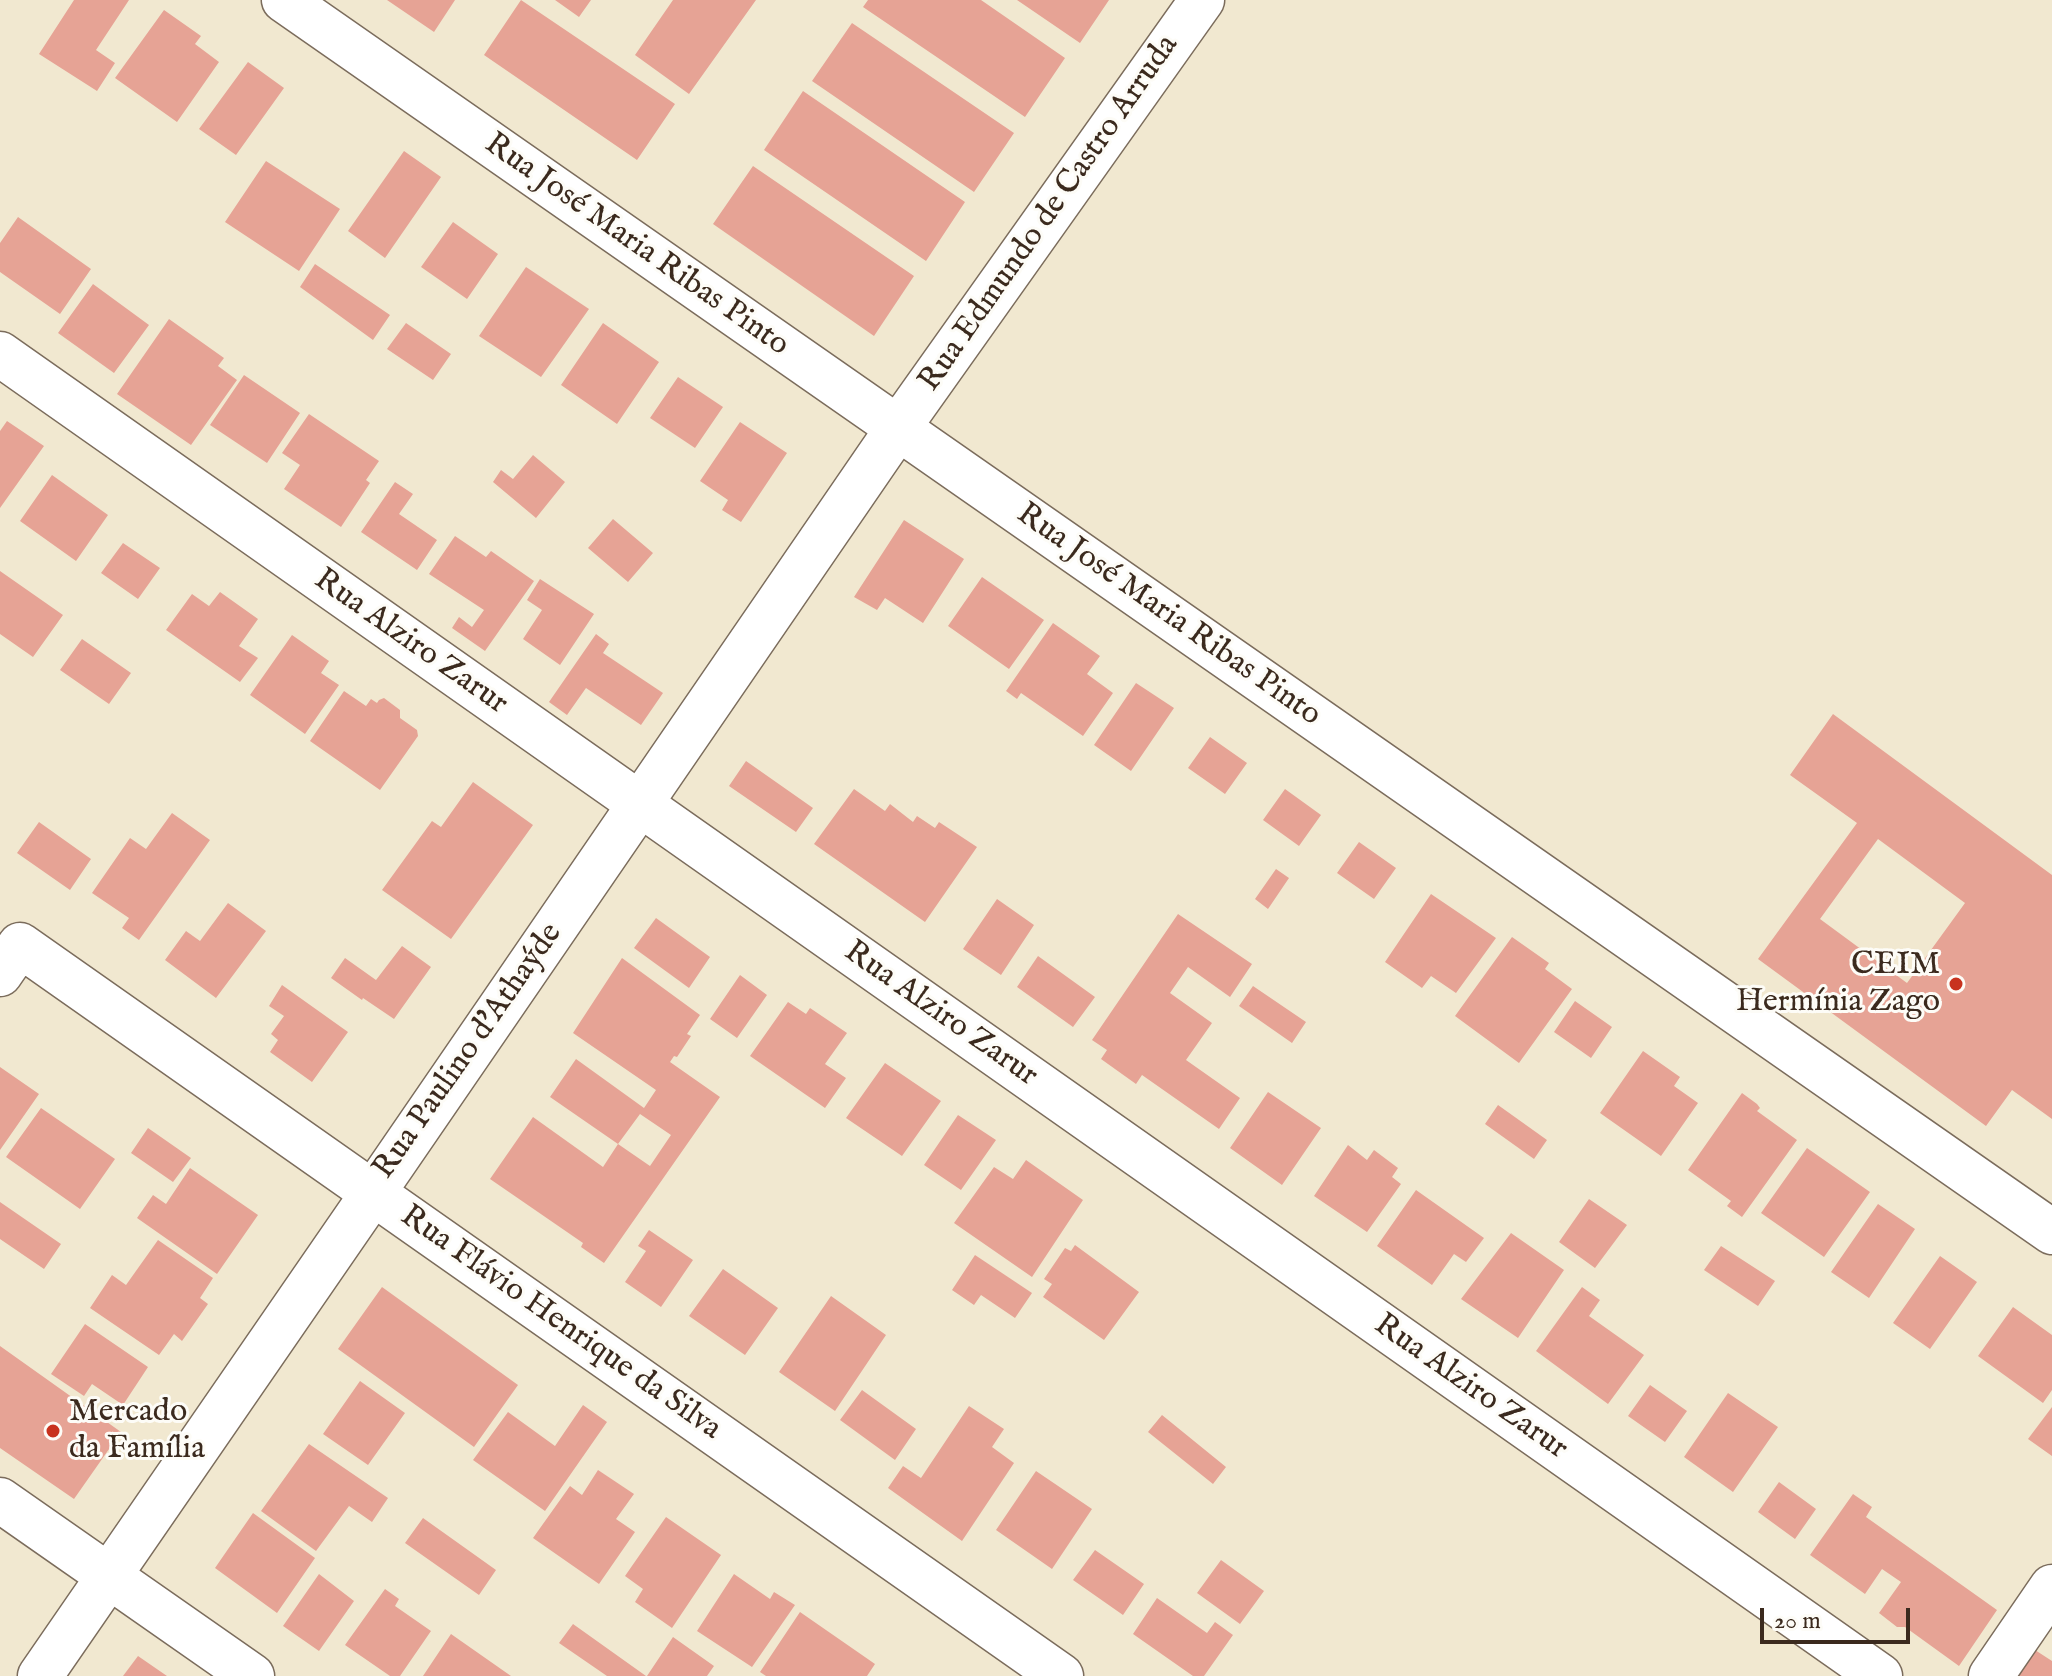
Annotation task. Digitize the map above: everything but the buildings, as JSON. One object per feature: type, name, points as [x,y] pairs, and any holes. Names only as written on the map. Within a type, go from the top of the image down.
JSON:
[{"type":"street","name":"Rua José Maria Ribas Pinto","points":[[284,0],[2052,1232]]},
{"type":"street","name":"Rua Edmundo de Castro Arruda","points":[[898,428],[1202,0]]},
{"type":"street","name":"Rua Alziro Zarur","points":[[0,354],[1880,1676]]},
{"type":"street","name":"Rua Paulino d'Athaýde","points":[[40,1676],[898,428]]},
{"type":"street","name":"Rua Flávio Henrique da Silva","points":[[10,959],[373,1193],[1061,1676]]},
{"type":"street","points":[[0,1500],[252,1676]]},
{"type":"street","points":[[1991,1676],[2052,1587]]},
{"type":"place","name":"CEIM Hermínia Zago","points":[[1956,984]]},
{"type":"place","name":"Mercado da Família","points":[[53,1431]]}]
